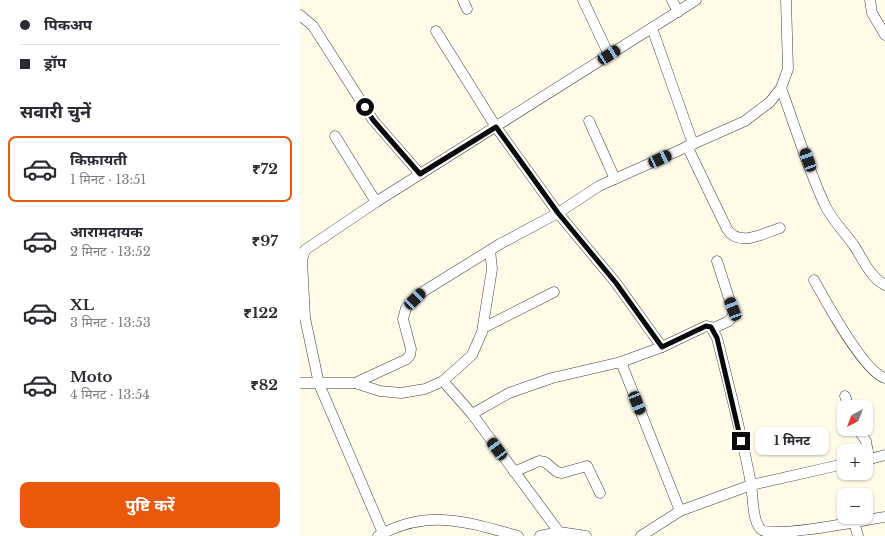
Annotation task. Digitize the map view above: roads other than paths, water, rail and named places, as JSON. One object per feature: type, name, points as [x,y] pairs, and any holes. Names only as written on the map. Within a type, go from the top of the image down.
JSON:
[{"type":"street","points":[[583,0],[609,55]]},
{"type":"street","points":[[672,0],[678,12]]},
{"type":"street","points":[[518,536],[459,520],[436,519],[412,523],[380,534],[319,384],[306,318],[303,255],[312,244],[376,202],[696,0]]},
{"type":"street","points":[[355,383],[407,359],[410,355],[411,349],[403,319],[406,308],[424,290],[490,250],[558,213],[599,186],[745,121],[770,102],[781,88],[788,70],[786,0]]},
{"type":"street","points":[[870,0],[872,13],[885,35]]},
{"type":"street","points":[[300,15],[312,26],[373,120],[420,174]]},
{"type":"street","points":[[652,28],[690,145],[727,229],[733,236],[748,239],[780,228]]},
{"type":"street","points":[[436,31],[496,127],[558,213],[616,283],[662,347]]},
{"type":"street","points":[[781,88],[824,203],[839,227],[849,237],[872,274],[879,282],[885,285]]},
{"type":"street","points":[[589,121],[615,179]]},
{"type":"street","points":[[334,136],[376,202]]},
{"type":"street","points":[[300,383],[355,383],[380,391],[401,393],[426,389],[443,381],[472,355],[483,328],[492,269],[490,250]]},
{"type":"street","points":[[712,329],[728,321],[734,314],[717,261]]},
{"type":"street","points":[[814,280],[851,343],[878,374],[885,378]]},
{"type":"street","points":[[483,328],[554,292]]},
{"type":"street","points":[[472,414],[509,393],[552,378],[621,362],[662,347],[706,326],[712,329],[717,338],[751,484],[755,520],[760,528],[763,531],[794,532],[842,524]]},
{"type":"street","points":[[621,362],[680,511]]},
{"type":"street","points":[[443,381],[472,414],[559,532]]},
{"type":"street","points":[[845,396],[846,400]]},
{"type":"street","points":[[873,458],[885,455]]},
{"type":"street","points":[[514,472],[539,461],[545,462],[557,472],[562,473],[587,466],[600,493]]},
{"type":"street","points":[[641,536],[651,533],[680,511],[751,484],[837,466]]},
{"type":"street","points":[[873,519],[885,517]]},
{"type":"street","points":[[855,524],[858,536]]},
{"type":"street","points":[[540,536],[559,532],[586,536]]}]
